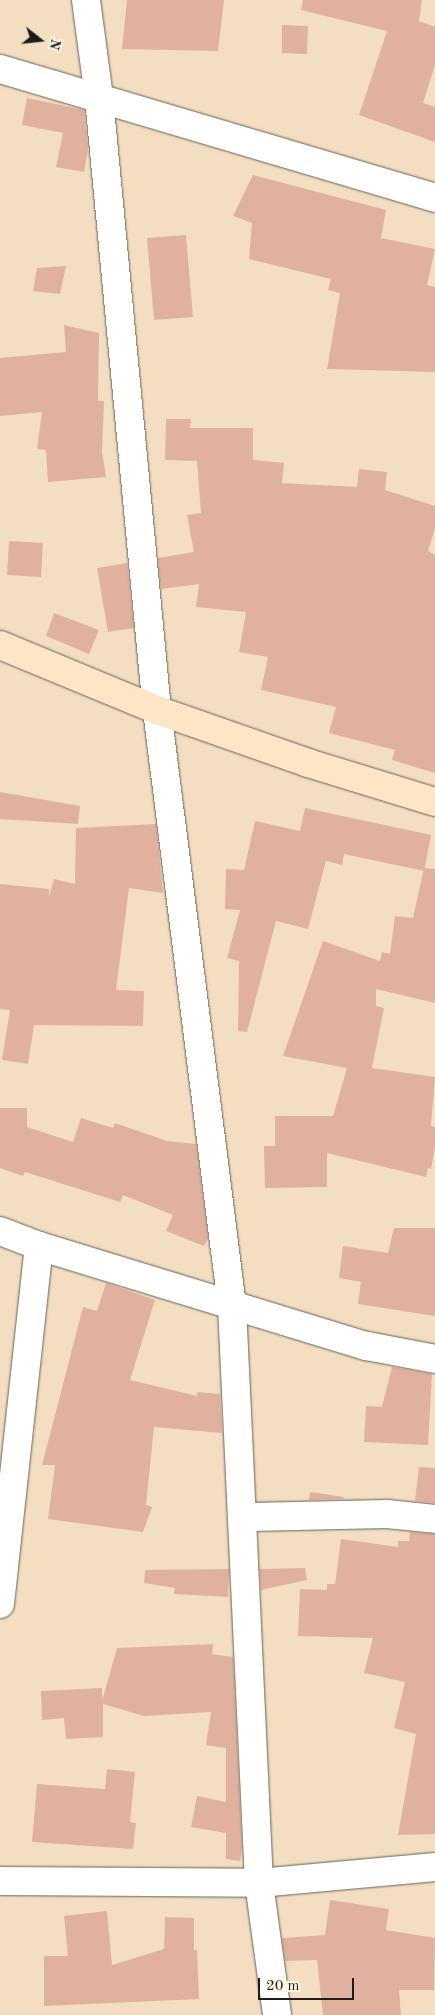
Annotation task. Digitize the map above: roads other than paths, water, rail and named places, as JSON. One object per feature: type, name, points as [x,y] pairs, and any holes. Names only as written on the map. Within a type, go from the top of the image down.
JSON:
[{"type":"street","points":[[86,0],[99,98],[158,710],[232,1306],[259,1883],[277,2015]]},
{"type":"street","points":[[0,69],[435,198]]},
{"type":"street","points":[[0,645],[158,710],[308,764],[435,802]]},
{"type":"street","points":[[0,1231],[39,1246],[367,1346],[435,1359]]},
{"type":"street","points":[[0,1604],[39,1246]]},
{"type":"street","points":[[242,1520],[250,1516],[387,1514],[435,1519]]},
{"type":"street","points":[[0,1881],[259,1883],[435,1867]]}]
